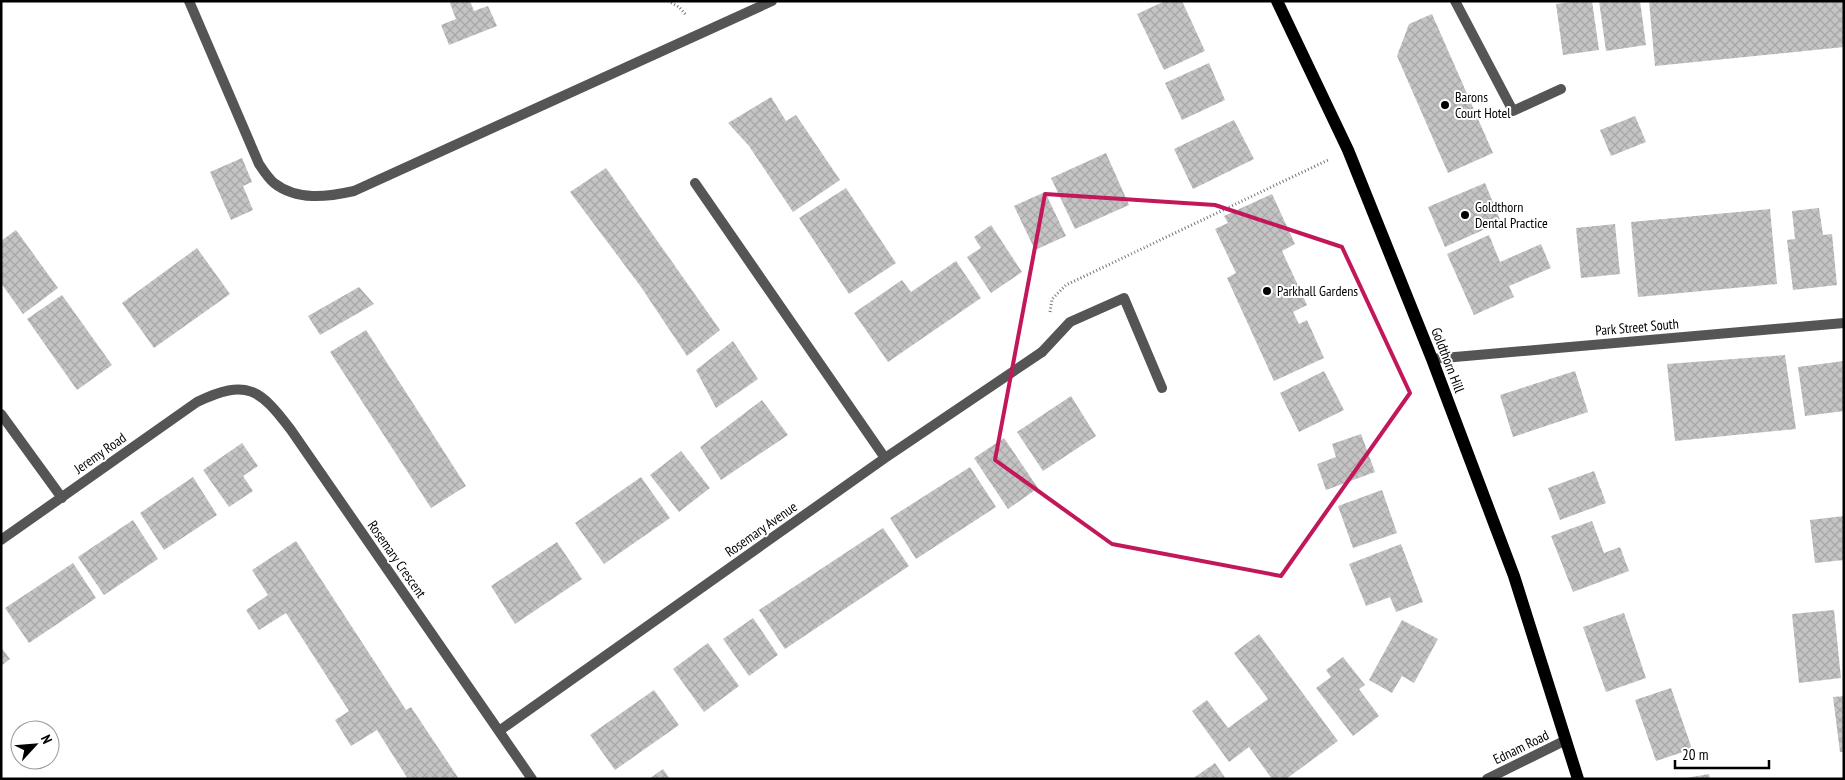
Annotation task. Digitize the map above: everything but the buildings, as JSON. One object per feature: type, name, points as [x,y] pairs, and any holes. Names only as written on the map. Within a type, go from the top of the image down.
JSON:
[{"type":"main road","name":"Goldthorn Hill","points":[[1277,1],[1348,150],[1432,359],[1514,576],[1578,779]]},
{"type":"street","points":[[189,1],[259,164],[273,182],[289,191],[310,196],[328,196],[354,191],[772,1]]},
{"type":"street","points":[[1455,1],[1513,111],[1561,89]]},
{"type":"street","points":[[695,183],[885,458]]},
{"type":"street","name":"Rosemary Avenue","points":[[499,731],[885,458],[1042,352],[1070,322],[1124,298],[1162,388]]},
{"type":"street","name":"Park Street South","points":[[1432,359],[1844,323]]},
{"type":"street","name":"Rosemary Crescent","points":[[217,392],[233,389],[247,390],[260,395],[271,404],[291,430],[532,779]]},
{"type":"street","name":"Jeremy Road","points":[[1,540],[197,402],[217,392]]},
{"type":"street","points":[[1,414],[62,498]]},
{"type":"street","name":"Ednam Road","points":[[1487,779],[1566,740]]},
{"type":"path","points":[[1042,352],[1052,299],[1066,285],[1348,150]]},
{"type":"highlighted area","points":[[1045,194],[1215,205],[1342,247],[1410,393],[1281,576],[1112,544],[995,460]]},
{"type":"place","name":"Barons Court Hotel","points":[[1445,105]]},
{"type":"place","name":"Goldthorn Dental Practice","points":[[1465,215]]},
{"type":"place","name":"Parkhall Gardens","points":[[1267,291]]}]
